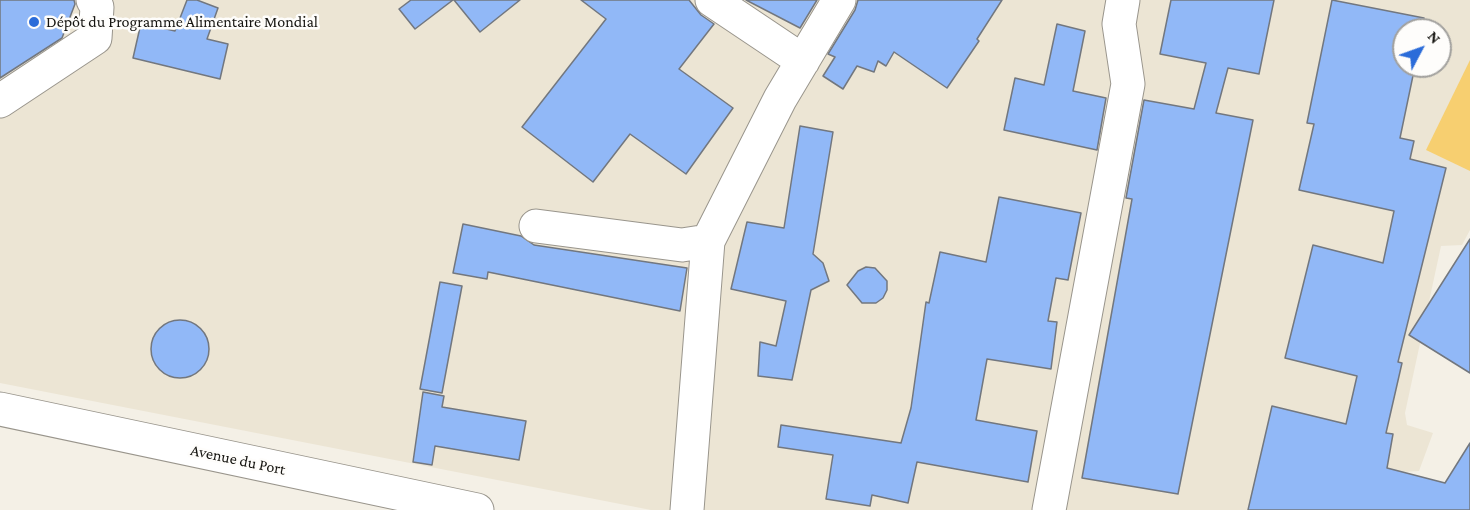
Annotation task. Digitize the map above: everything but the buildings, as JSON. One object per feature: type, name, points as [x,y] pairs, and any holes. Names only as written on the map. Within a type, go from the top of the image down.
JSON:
[{"type":"main road","points":[[0,101],[95,38],[97,7],[93,0]]},
{"type":"main road","points":[[712,0],[803,61]]},
{"type":"main road","points":[[687,510],[708,241],[780,99],[839,0]]},
{"type":"main road","points":[[1049,510],[1128,84],[1119,24],[1123,0]]},
{"type":"main road","points":[[536,226],[682,245],[708,241]]},
{"type":"main road","name":"Avenue du Port","points":[[0,409],[477,510]]},
{"type":"shaded area","points":[[0,0],[1470,0],[1470,230],[1462,245],[1441,246],[1405,413],[1407,425],[1433,433],[1419,471],[1354,475],[1346,510],[651,510],[0,383]]},
{"type":"shaded area","points":[[1470,60],[1470,171],[1426,150]]},
{"type":"place","name":"Dépôt du Programme Alimentaire Mondial","points":[[34,22]]}]
